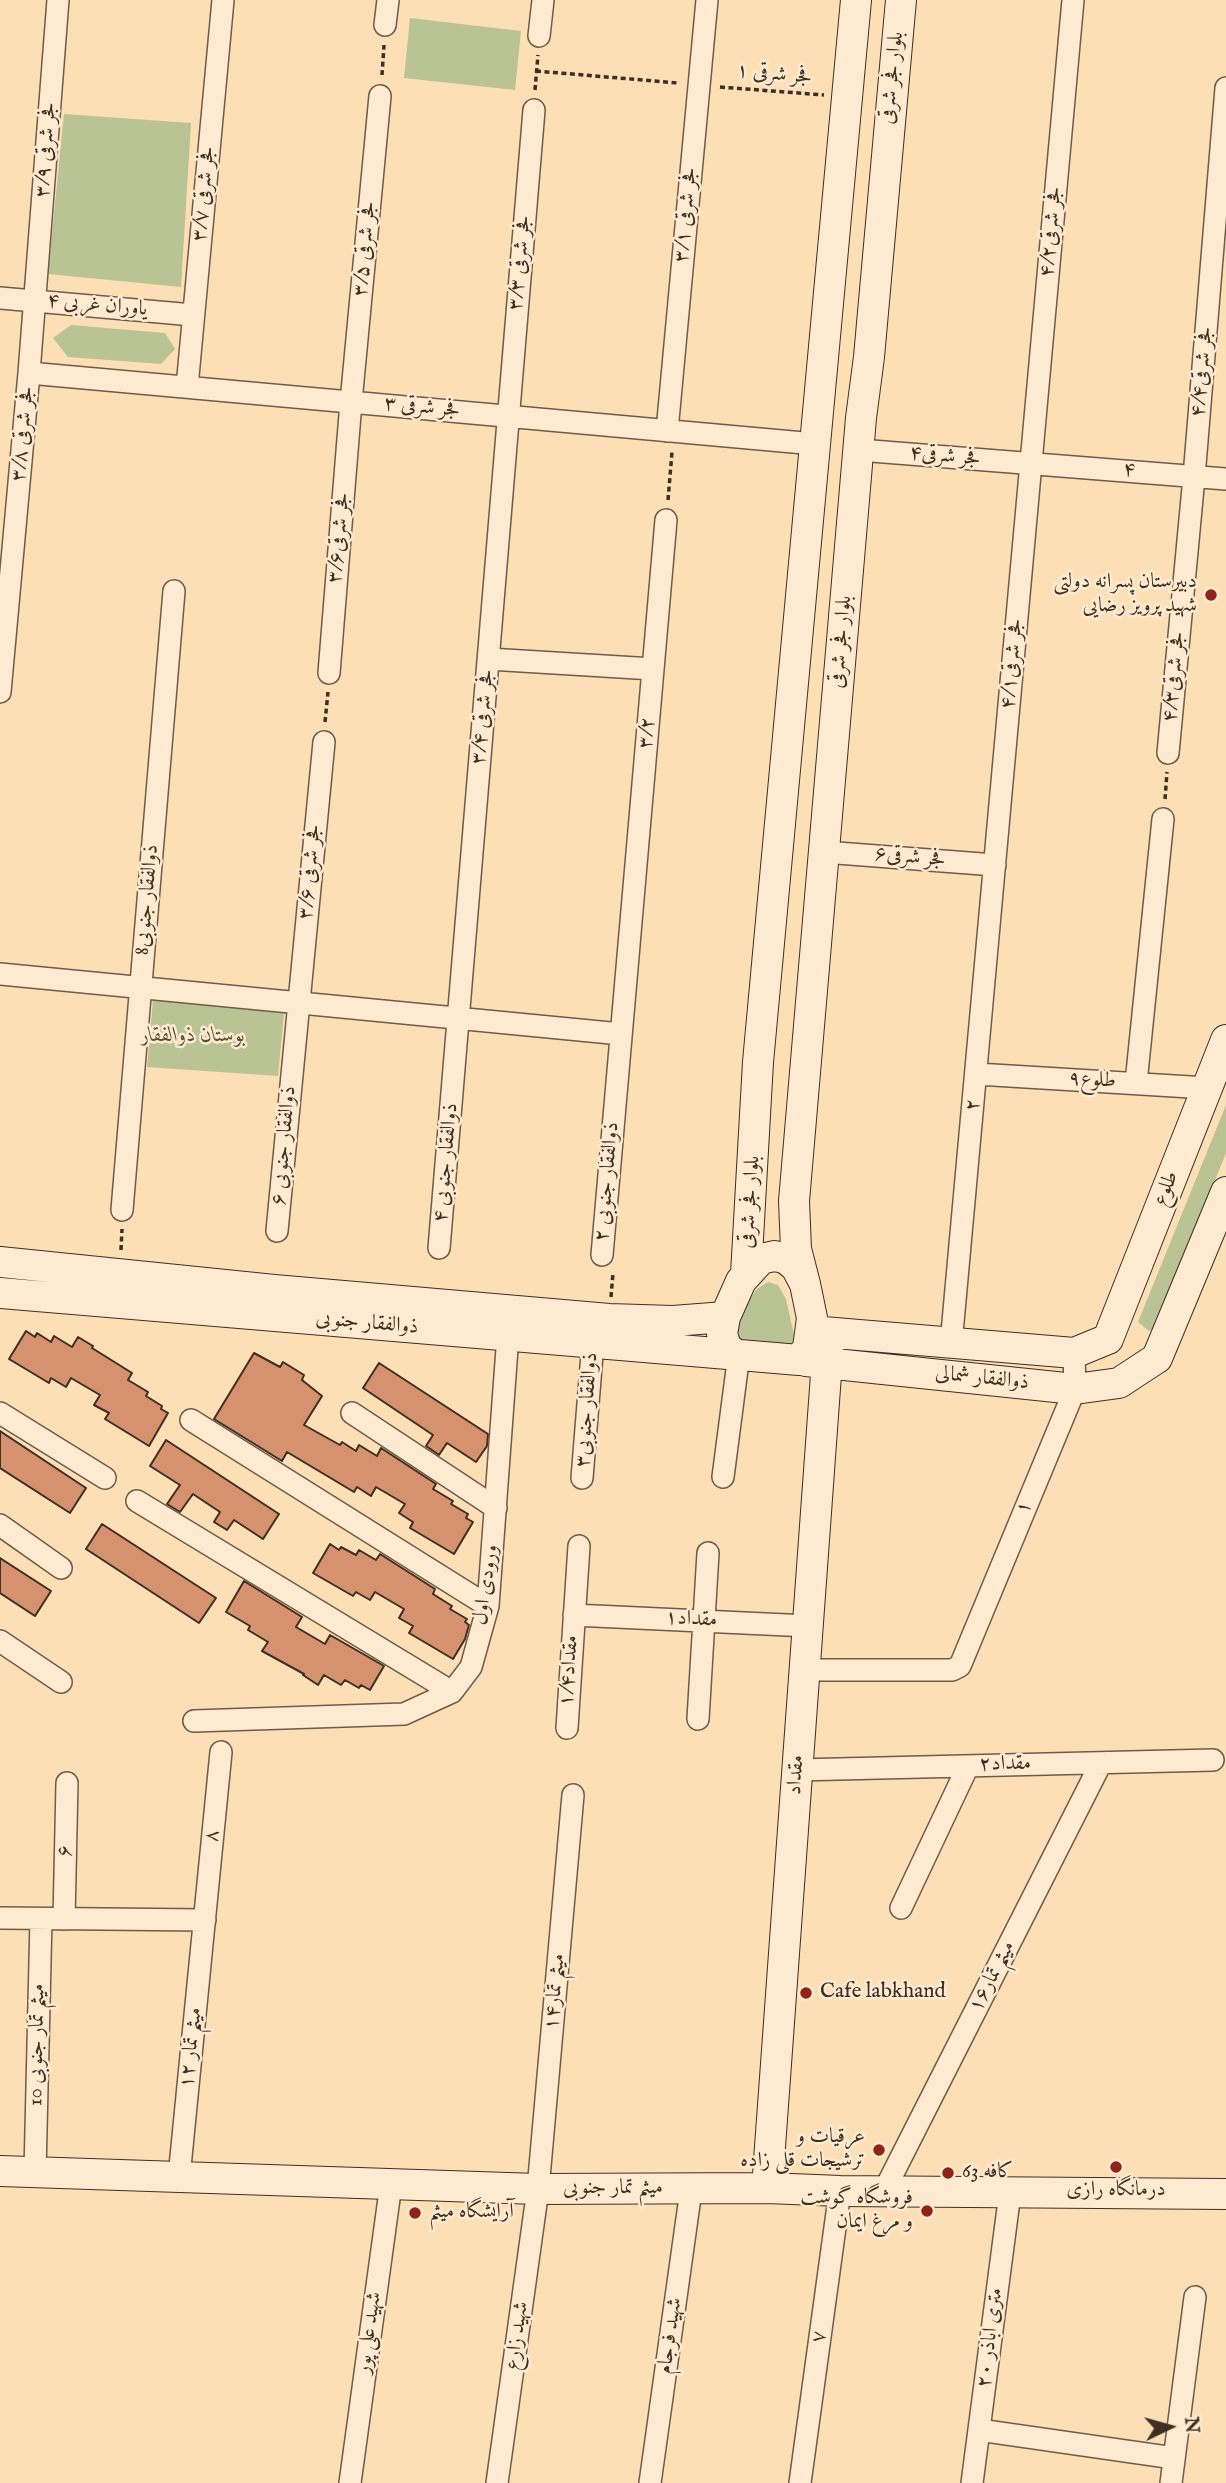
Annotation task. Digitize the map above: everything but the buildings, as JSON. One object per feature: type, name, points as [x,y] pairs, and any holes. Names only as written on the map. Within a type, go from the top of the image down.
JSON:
[{"type":"main road","name":"بلوار فجر شرقی","points":[[746,1274],[758,1062],[856,0]]},
{"type":"main road","name":"بلوار فجر شرقی","points":[[805,1284],[796,1248],[795,1189],[901,0]]},
{"type":"main road","points":[[843,144],[887,147]]},
{"type":"main road","name":"طلوع","points":[[1108,1339],[1226,1040]]},
{"type":"main road","points":[[753,1176],[758,1203],[765,1211],[775,1213],[785,1206],[795,1189]]},
{"type":"main road","points":[[1108,1339],[1157,1358],[1226,1192]]},
{"type":"main road","points":[[774,1256],[785,1258],[796,1268],[805,1284],[812,1318],[819,1332],[813,1361],[737,1354],[726,1348],[722,1334],[725,1317],[746,1274],[761,1259],[774,1256]]},
{"type":"main road","name":"ذوالفقار جنوبی","points":[[0,1262],[121,1274],[165,1293],[508,1335],[594,1326]]},
{"type":"main road","name":"ذوالفقار جنوبی","points":[[0,1293],[165,1293],[594,1326],[737,1354]]},
{"type":"main road","points":[[594,1326],[725,1317]]},
{"type":"main road","name":"ذوالفقار شمالی","points":[[819,1332],[1074,1353],[1108,1339]]},
{"type":"main road","name":"ذوالفقار شمالی","points":[[813,1361],[1075,1389],[1119,1383],[1157,1358]]},
{"type":"main road","name":"مقداد","points":[[767,2188],[807,1626],[813,1361]]},
{"type":"main road","name":"میثم تمار جنوبی","points":[[0,2171],[538,2189],[767,2188],[1226,2194]]},
{"type":"street","name":"۳/۹ فجر شرقی","points":[[35,301],[58,0]]},
{"type":"street","name":"۳/۷ فجر شرقی","points":[[187,387],[223,0]]},
{"type":"street","points":[[385,25],[388,0]]},
{"type":"street","points":[[539,36],[543,0]]},
{"type":"street","name":"۳/۱ فجر شرقی","points":[[670,431],[707,0]]},
{"type":"street","name":"فجر شرقی۴/۲","points":[[1031,464],[1073,0]]},
{"type":"street","name":"فجر شرقی۴/۴","points":[[1194,477],[1226,88]]},
{"type":"street","name":"۳/۵ فجر شرقی","points":[[351,402],[380,96]]},
{"type":"street","name":"۳/۳ فجر شرقی","points":[[508,416],[534,110]]},
{"type":"street","name":"۴ یاوران غربی","points":[[0,298],[193,315]]},
{"type":"street","name":"۳/۸ فجر شرقی","points":[[0,692],[35,301]]},
{"type":"street","name":"۳ فجر شرقی","points":[[29,373],[815,444]]},
{"type":"street","name":"فجر شرقی۳/۶","points":[[329,673],[351,402]]},
{"type":"street","name":"۳/۴ فجر شرقی","points":[[459,1018],[508,416]]},
{"type":"street","name":"فجر شرقی۴","points":[[859,450],[1031,464]]},
{"type":"street","name":"۴","points":[[1031,464],[1226,479]]},
{"type":"street","name":"فجر شرقی۴/۱","points":[[995,865],[1031,464]]},
{"type":"street","name":"فجر شرقی۴/۳","points":[[1168,753],[1194,477]]},
{"type":"street","name":"۳/۲","points":[[621,1034],[666,520]]},
{"type":"street","name":"8ذوالفقار جنوبی","points":[[122,1210],[174,591]]},
{"type":"street","points":[[489,659],[653,669]]},
{"type":"street","name":"۳/۶ فجر شرقی","points":[[299,1003],[324,742]]},
{"type":"street","points":[[1136,1083],[1163,819]]},
{"type":"street","name":"فجر شرقی۶","points":[[824,852],[995,865]]},
{"type":"street","name":"۲","points":[[951,1344],[995,865]]},
{"type":"street","points":[[0,974],[621,1034]]},
{"type":"street","name":"۶ ذوالفقار جنوبی","points":[[277,1231],[299,1003]]},
{"type":"street","name":"۴ ذوالفقار جنوبی","points":[[439,1248],[459,1018]]},
{"type":"street","name":"۲ ذوالفقار جنوبی","points":[[602,1255],[621,1034]]},
{"type":"street","name":"طلوع۹","points":[[977,1074],[1207,1088]]},
{"type":"street","name":"ذوالفقار جنوبی۳","points":[[582,1478],[594,1326]]},
{"type":"street","name":"ورودی اول","points":[[452,1692],[471,1667],[488,1605],[508,1335]]},
{"type":"street","name":"۱","points":[[804,1670],[952,1670],[960,1667],[1075,1389],[1074,1353]]},
{"type":"street","points":[[723,1477],[737,1354]]},
{"type":"street","points":[[0,1413],[104,1478]]},
{"type":"street","points":[[352,1413],[496,1508]]},
{"type":"street","points":[[191,1420],[488,1605]]},
{"type":"street","points":[[137,1501],[452,1692]]},
{"type":"street","points":[[0,1525],[61,1568]]},
{"type":"street","name":"مقداد۱/۴","points":[[567,1728],[579,1546]]},
{"type":"street","points":[[698,1719],[708,1553]]},
{"type":"street","name":"مقداد۱","points":[[574,1615],[807,1626]]},
{"type":"street","points":[[0,1641],[61,1682]]},
{"type":"street","points":[[194,1721],[404,1714],[452,1692]]},
{"type":"street","name":"۸","points":[[205,1920],[221,1752]]},
{"type":"street","name":"مقداد۲","points":[[797,1770],[1213,1760]]},
{"type":"street","name":"میثم تمار۱۶","points":[[884,2191],[1101,1763]]},
{"type":"street","points":[[901,1908],[968,1766]]},
{"type":"street","name":"۶","points":[[64,1919],[67,1783]]},
{"type":"street","name":"میثم تمار۱۴","points":[[538,2189],[573,1794]]},
{"type":"street","points":[[0,1918],[205,1920]]},
{"type":"street","name":"میثم تمار جنوبی 10","points":[[35,2172],[41,1919]]},
{"type":"street","name":"میثم تمار ۱۲","points":[[178,2177],[205,1920]]},
{"type":"street","name":"شهید علی پور","points":[[350,2483],[391,2183]]},
{"type":"street","name":"شهید زارع","points":[[497,2483],[538,2189]]},
{"type":"street","name":"شهید فرجام","points":[[650,2483],[691,2190]]},
{"type":"street","name":"۷","points":[[800,2483],[840,2191]]},
{"type":"street","name":"۲۰ متری اباذر","points":[[972,2483],[1010,2193]]},
{"type":"street","points":[[1171,2483],[1195,2297]]},
{"type":"street","points":[[979,2430],[1174,2458]]},
{"type":"path","points":[[380,96],[385,25]]},
{"type":"path","points":[[534,110],[539,36]]},
{"type":"path","name":"۱ فجر شرقی","points":[[536,71],[847,97]]},
{"type":"path","points":[[666,520],[670,431]]},
{"type":"path","points":[[324,742],[329,673]]},
{"type":"path","points":[[1163,819],[1168,753]]},
{"type":"path","points":[[121,1274],[122,1210]]},
{"type":"path","name":"۲ ذوالفقار جنوبی","points":[[594,1326],[615,1256],[602,1255]]},
{"type":"green space","points":[[410,18],[521,31],[515,90],[404,78]]},
{"type":"green space","points":[[64,114],[191,123],[181,287],[48,274]]},
{"type":"green space","points":[[71,325],[165,333],[175,349],[161,364],[68,357],[53,338]]},
{"type":"green space","name":"بوستان ذوالفقار","points":[[153,1000],[284,1013],[278,1076],[147,1067]]},
{"type":"green space","points":[[1226,1105],[1226,1153],[1155,1328],[1149,1331],[1138,1322]]},
{"type":"green space","points":[[768,1282],[778,1285],[786,1299],[794,1335],[791,1351],[739,1351],[733,1323],[757,1289]]},
{"type":"place","name":"دبیرستان پسرانه دولتی شهید پرویز رضایی","points":[[1211,595]]},
{"type":"place","name":"Cafe labkhand","points":[[806,1993]]},
{"type":"place","name":"عرقیات و ترشیجات قلی زاده","points":[[879,2150]]},
{"type":"place","name":"درمانگاه رازی","points":[[1116,2167]]},
{"type":"place","name":"کافه 63","points":[[948,2173]]},
{"type":"place","name":"فروشگاه گوشت و مرغ ایمان","points":[[927,2211]]},
{"type":"place","name":"آرایشگاه میثم","points":[[415,2213]]}]
